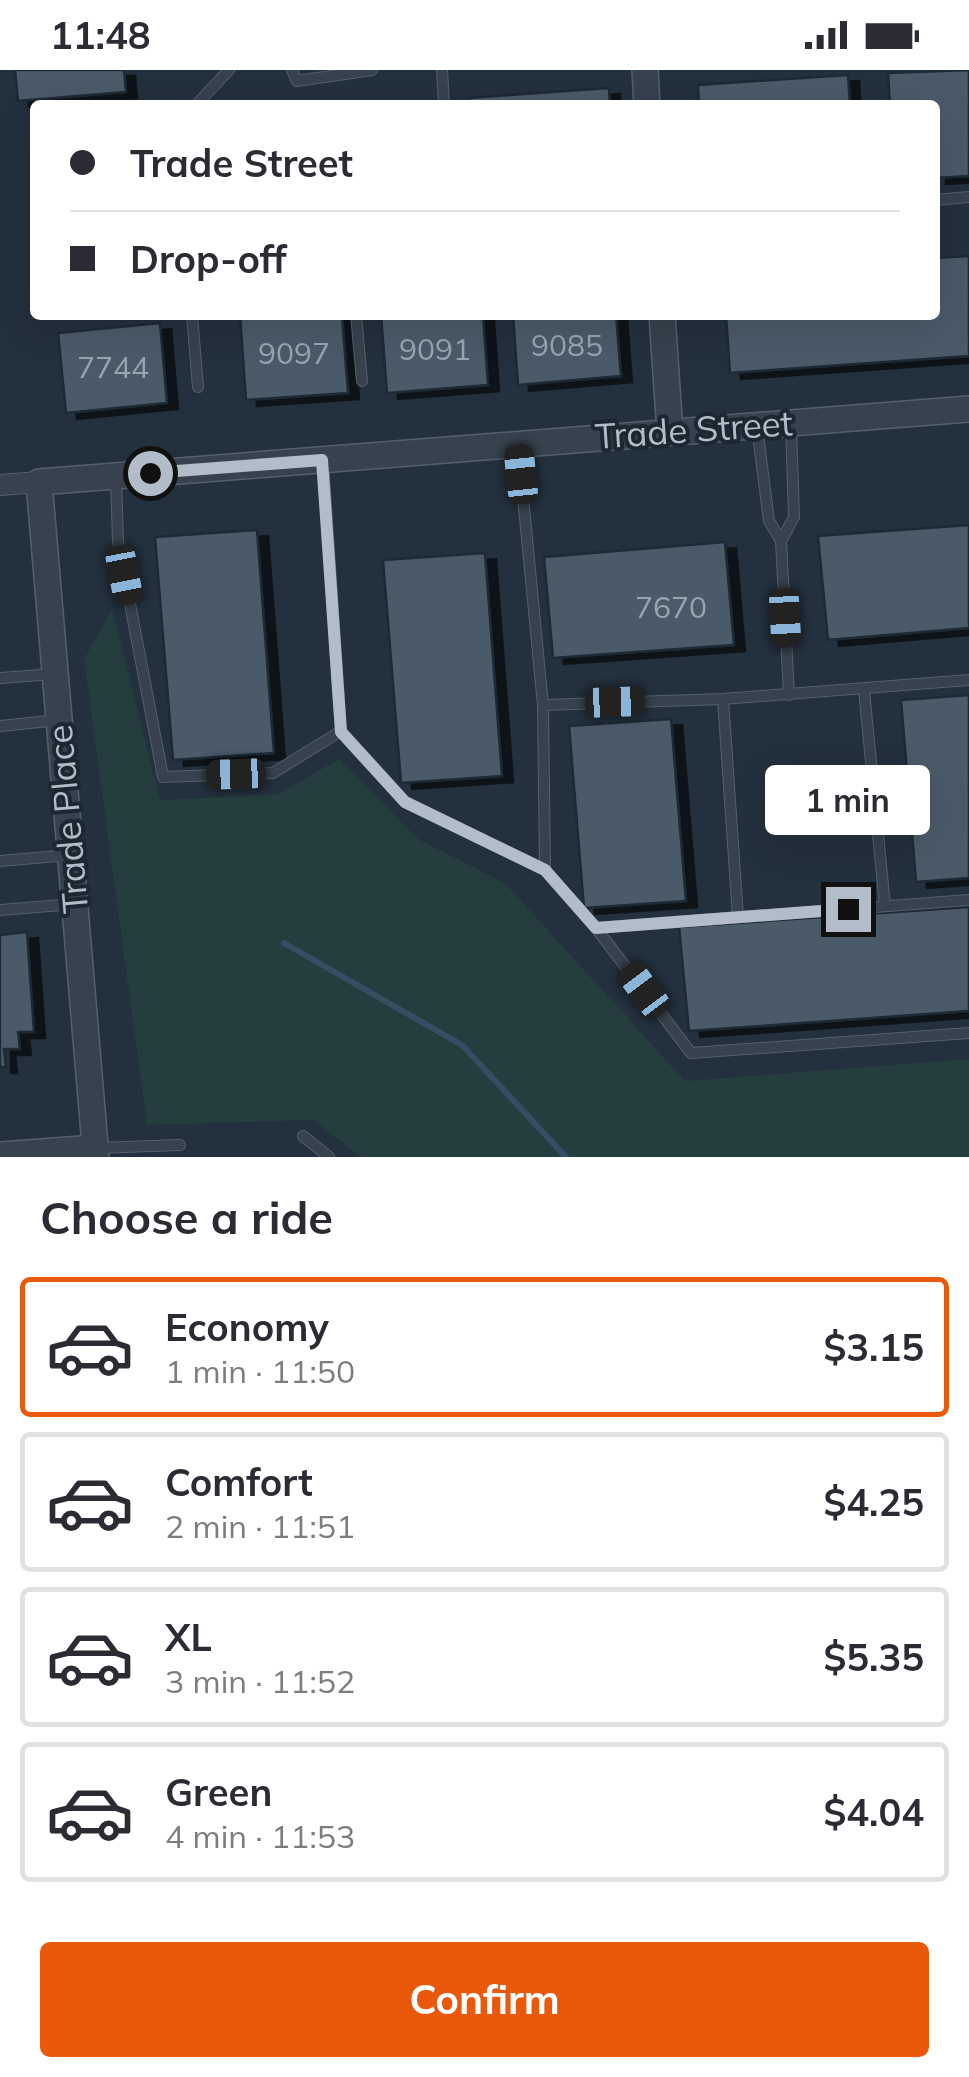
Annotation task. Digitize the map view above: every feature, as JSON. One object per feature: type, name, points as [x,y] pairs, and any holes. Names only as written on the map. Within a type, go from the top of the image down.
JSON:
[{"type":"street","points":[[645,70],[648,100]]},
{"type":"street","points":[[662,320],[670,432]]},
{"type":"street","name":"Trade Street","points":[[0,485],[969,409]]},
{"type":"street","name":"Trade Place","points":[[39,482],[95,1153]]},
{"type":"street","points":[[0,1155],[95,1153]]},
{"type":"lane","points":[[201,100],[229,70]]},
{"type":"lane","points":[[292,70],[298,81],[372,70]]},
{"type":"lane","points":[[442,70],[444,100]]},
{"type":"lane","points":[[940,200],[969,198]]},
{"type":"lane","points":[[192,320],[198,388]]},
{"type":"lane","points":[[356,320],[362,380]]},
{"type":"lane","points":[[789,694],[782,542],[794,517],[790,423]]},
{"type":"lane","points":[[756,426],[769,521],[782,542]]},
{"type":"lane","points":[[518,444],[543,705],[545,870]]},
{"type":"lane","points":[[322,460],[341,732],[405,802],[545,870],[596,928],[691,1052],[969,1033]]},
{"type":"lane","points":[[116,476],[118,541],[163,777],[273,773],[341,732]]},
{"type":"lane","points":[[0,678],[56,674]]},
{"type":"lane","points":[[543,705],[723,699],[969,680]]},
{"type":"lane","points":[[864,690],[885,906]]},
{"type":"lane","points":[[723,699],[738,918]]},
{"type":"lane","points":[[0,726],[59,720]]},
{"type":"lane","points":[[0,861],[70,854]]},
{"type":"lane","points":[[596,928],[969,900]]},
{"type":"lane","points":[[0,910],[75,904]]},
{"type":"lane","points":[[303,1136],[329,1157]]},
{"type":"lane","points":[[95,1153],[180,1144]]},
{"type":"green space","points":[[112,609],[160,800],[279,794],[339,759],[418,839],[506,884],[685,1081],[969,1059],[969,1157],[360,1157],[314,1120],[147,1125],[84,659]]},
{"type":"building","points":[[15,70],[124,70],[126,92],[18,101]]},
{"type":"building","points":[[969,70],[969,176],[940,178],[940,100],[890,100],[888,73]]},
{"type":"building","points":[[848,75],[850,100],[699,100],[698,85]]},
{"type":"building","points":[[609,88],[610,100],[469,100]]},
{"type":"building","points":[[969,256],[969,356],[730,373],[726,320],[940,320],[940,258]]},
{"type":"building","points":[[240,320],[342,320],[348,393],[246,400]]},
{"type":"building","points":[[381,320],[483,320],[488,385],[387,393]]},
{"type":"building","points":[[513,320],[616,320],[621,376],[518,385]]},
{"type":"building","points":[[160,323],[167,403],[66,413],[58,333]]},
{"type":"building","points":[[969,525],[969,628],[828,640],[818,536]]},
{"type":"building","points":[[257,530],[274,753],[173,760],[155,537]]},
{"type":"building","points":[[725,542],[734,645],[553,658],[544,557]]},
{"type":"building","points":[[485,553],[502,776],[401,783],[383,560]]},
{"type":"building","points":[[969,695],[969,878],[916,882],[901,700]]},
{"type":"building","points":[[671,719],[686,901],[584,908],[569,726]]},
{"type":"building","points":[[969,907],[969,1011],[689,1031],[679,927]]},
{"type":"building","points":[[27,932],[34,1032],[18,1032],[20,1049],[4,1049],[6,1067],[0,1067],[0,935]]},
{"type":"waterway","points":[[284,943],[462,1045],[566,1157]]},
{"type":"route","points":[[150,473],[322,460],[341,732],[405,802],[545,870],[596,928],[848,909]]}]
